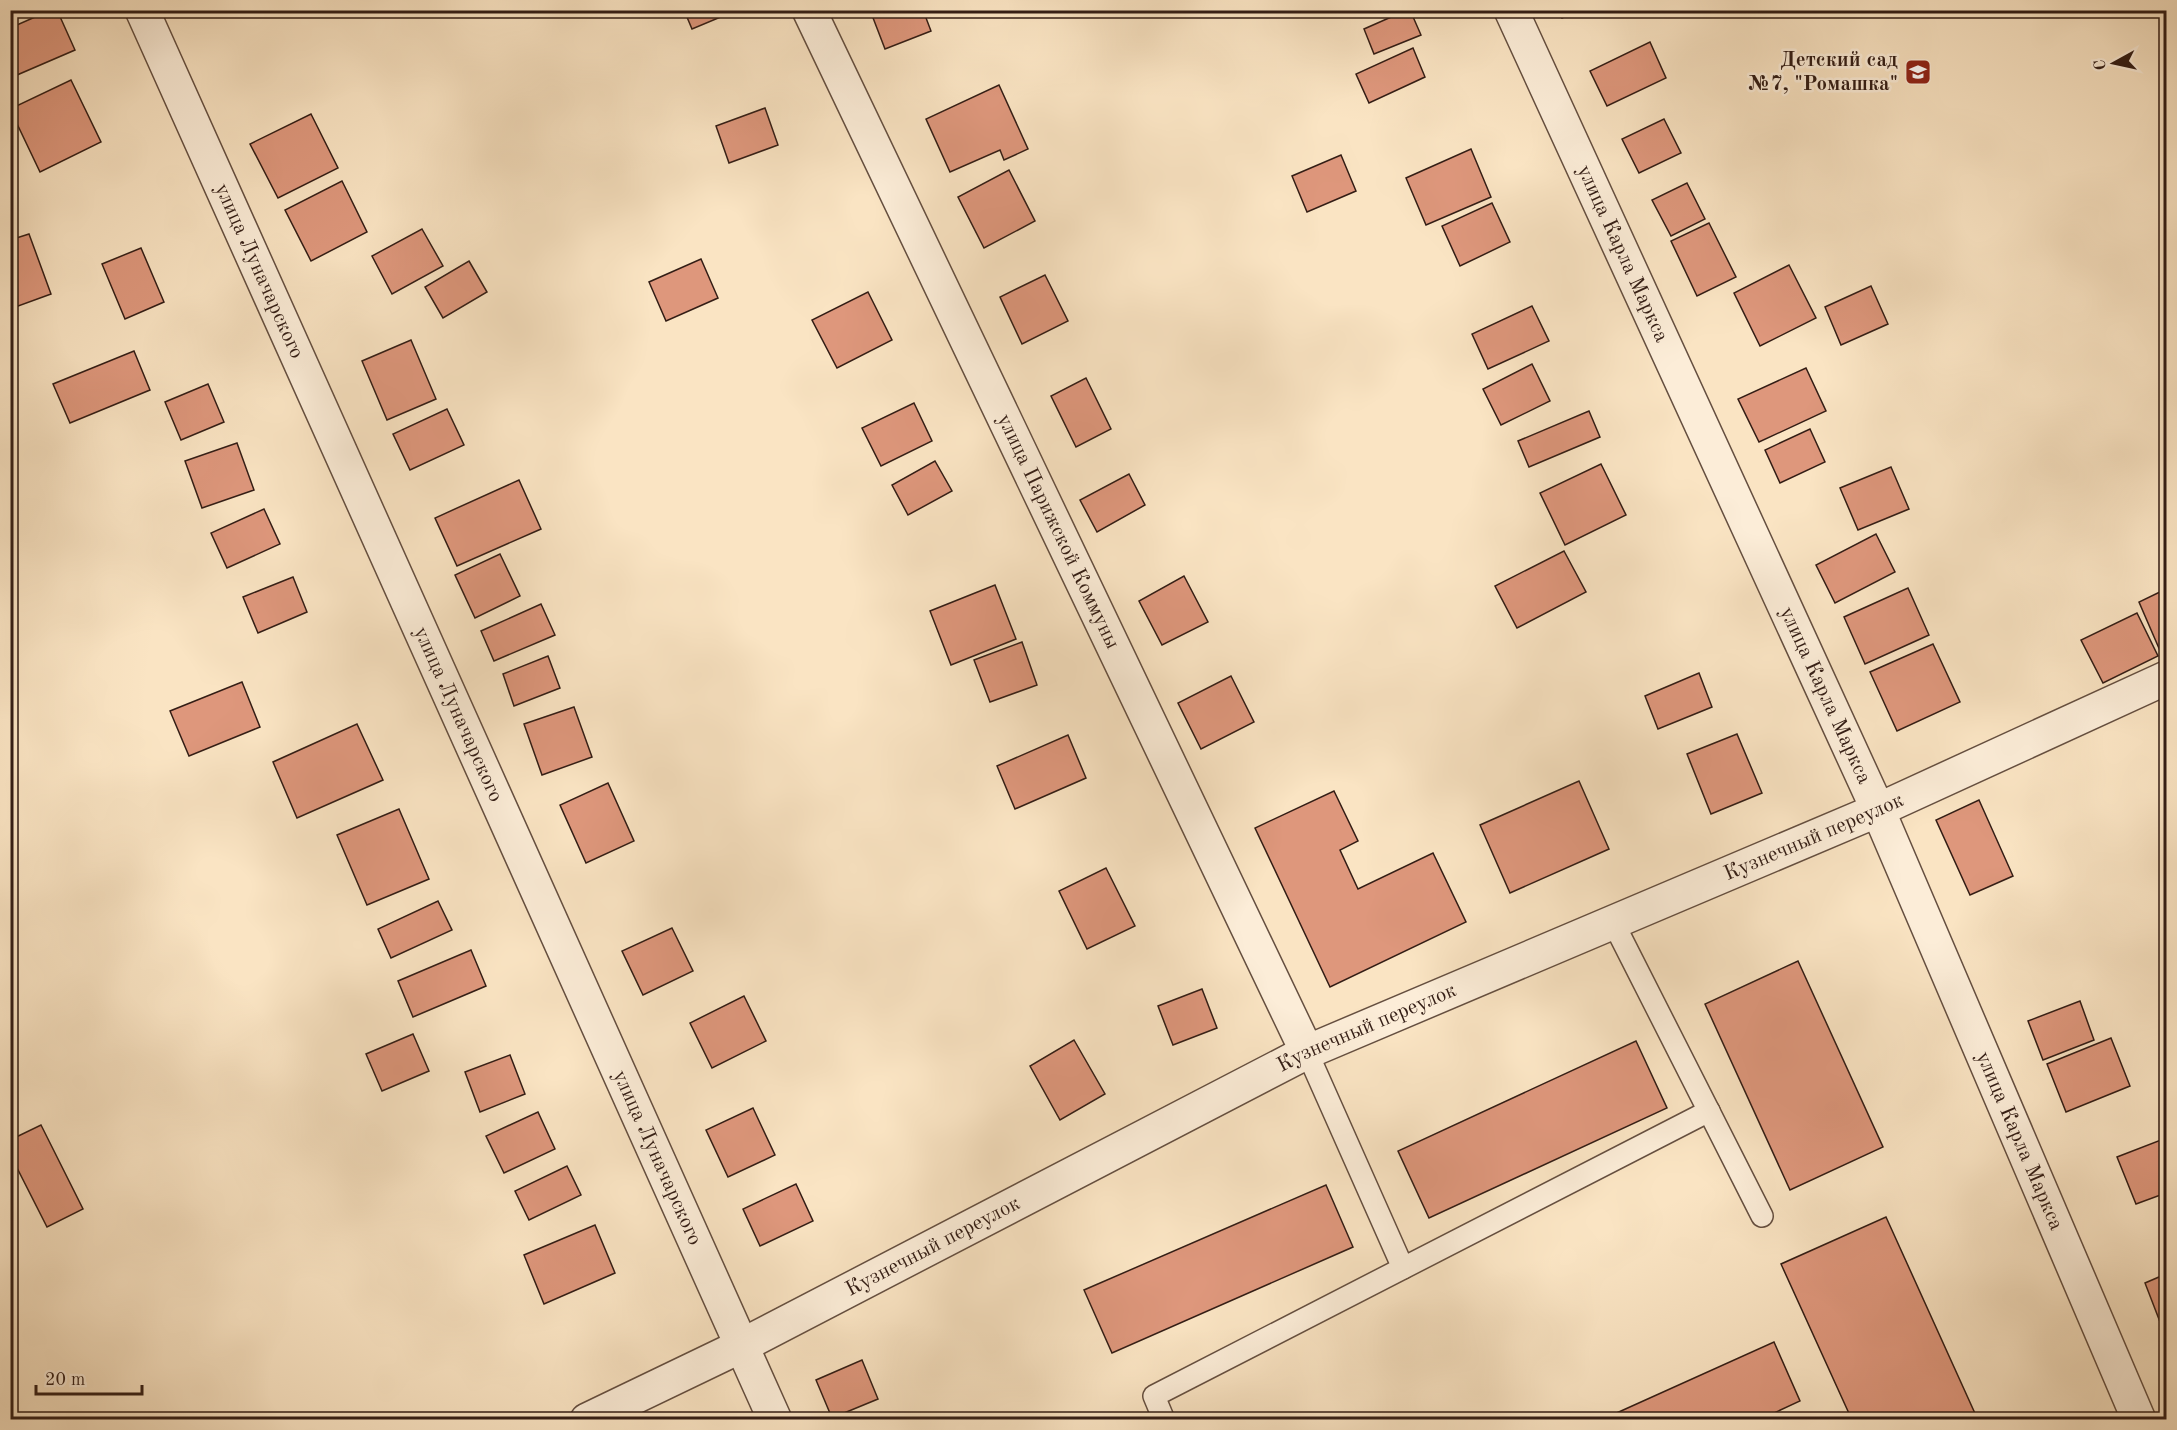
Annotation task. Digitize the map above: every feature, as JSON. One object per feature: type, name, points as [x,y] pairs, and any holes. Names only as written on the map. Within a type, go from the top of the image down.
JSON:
[{"type":"street","name":"улица Луначарского","points":[[142,10],[774,1419]]},
{"type":"street","name":"улица Парижской Коммуны","points":[[809,10],[1307,1052]]},
{"type":"street","name":"улица Карла Маркса","points":[[1511,10],[1878,810],[2139,1419]]},
{"type":"street","name":"Кузнечный переулок","points":[[587,1419],[741,1346],[1307,1052],[1878,810],[2166,678]]},
{"type":"lane","points":[[1613,922],[1762,1216]]},
{"type":"lane","points":[[1307,1052],[1403,1268]]},
{"type":"lane","points":[[1164,1419],[1154,1396],[1710,1112]]},
{"type":"building","points":[[51,10],[57,10],[75,50],[10,78],[10,28]]},
{"type":"building","points":[[684,10],[735,10],[735,11],[692,29]]},
{"type":"building","points":[[870,10],[923,10],[931,31],[885,49]]},
{"type":"building","points":[[1410,10],[1421,35],[1374,54],[1364,29]]},
{"type":"building","points":[[1559,10],[1580,10],[1562,18]]},
{"type":"building","points":[[1650,42],[1666,78],[1607,106],[1590,71]]},
{"type":"building","points":[[1413,48],[1425,77],[1369,103],[1356,74]]},
{"type":"building","points":[[71,80],[101,142],[40,172],[10,109]]},
{"type":"building","points":[[999,85],[1028,149],[1004,160],[1000,150],[950,172],[926,119]]},
{"type":"building","points":[[765,108],[778,145],[729,163],[716,126]]},
{"type":"building","points":[[311,114],[338,168],[278,198],[250,144]]},
{"type":"building","points":[[1664,119],[1681,153],[1639,173],[1622,139]]},
{"type":"building","points":[[1471,149],[1491,197],[1426,225],[1406,178]]},
{"type":"building","points":[[1341,155],[1356,191],[1307,212],[1292,176]]},
{"type":"building","points":[[1009,170],[1035,221],[984,248],[958,197]]},
{"type":"building","points":[[342,181],[367,232],[311,261],[285,210]]},
{"type":"building","points":[[1687,183],[1705,219],[1671,236],[1652,200]]},
{"type":"building","points":[[1492,203],[1510,242],[1460,266],[1442,226]]},
{"type":"building","points":[[1709,223],[1736,277],[1697,296],[1671,241]]},
{"type":"building","points":[[422,229],[443,266],[392,294],[372,256]]},
{"type":"building","points":[[29,234],[51,294],[10,309],[10,240]]},
{"type":"building","points":[[141,248],[164,302],[125,319],[102,264]]},
{"type":"building","points":[[701,259],[718,298],[666,321],[649,282]]},
{"type":"building","points":[[469,261],[487,292],[443,318],[425,287]]},
{"type":"building","points":[[1789,265],[1816,318],[1760,346],[1734,293]]},
{"type":"building","points":[[1045,275],[1068,321],[1022,344],[1000,297]]},
{"type":"building","points":[[1871,286],[1888,324],[1841,345],[1825,307]]},
{"type":"building","points":[[868,292],[892,340],[837,368],[812,320]]},
{"type":"building","points":[[1532,306],[1549,341],[1488,369],[1472,334]]},
{"type":"building","points":[[411,340],[436,399],[387,420],[362,361]]},
{"type":"building","points":[[134,351],[150,390],[70,423],[53,384]]},
{"type":"building","points":[[1532,364],[1550,401],[1501,425],[1483,389]]},
{"type":"building","points":[[1806,368],[1826,411],[1759,442],[1738,399]]},
{"type":"building","points":[[1086,378],[1111,429],[1076,447],[1051,396]]},
{"type":"building","points":[[208,384],[224,422],[181,440],[165,402]]},
{"type":"building","points":[[914,403],[932,441],[881,466],[862,428]]},
{"type":"building","points":[[447,409],[464,445],[410,470],[393,434]]},
{"type":"building","points":[[1589,411],[1600,437],[1529,467],[1518,441]]},
{"type":"building","points":[[1810,429],[1825,462],[1780,483],[1765,450]]},
{"type":"building","points":[[237,443],[254,490],[202,508],[185,461]]},
{"type":"building","points":[[935,461],[952,491],[908,515],[892,485]]},
{"type":"building","points":[[1601,464],[1626,515],[1565,545],[1540,493]]},
{"type":"building","points":[[1891,467],[1909,509],[1858,530],[1840,488]]},
{"type":"building","points":[[1129,474],[1145,505],[1097,532],[1080,500]]},
{"type":"building","points":[[519,480],[541,529],[457,566],[435,518]]},
{"type":"building","points":[[264,509],[280,544],[227,568],[211,533]]},
{"type":"building","points":[[1876,534],[1895,572],[1835,603],[1816,565]]},
{"type":"building","points":[[1564,551],[1586,592],[1517,628],[1495,586]]},
{"type":"building","points":[[500,554],[520,596],[475,618],[455,575]]},
{"type":"building","points":[[1184,576],[1208,622],[1162,645],[1139,601]]},
{"type":"building","points":[[293,577],[307,612],[258,633],[243,597]]},
{"type":"building","points":[[995,585],[1016,639],[951,665],[930,611]]},
{"type":"building","points":[[1908,588],[1929,635],[1865,664],[1844,617]]},
{"type":"building","points":[[2166,589],[2166,650],[2161,653],[2139,602]]},
{"type":"building","points":[[541,604],[555,635],[494,661],[481,631]]},
{"type":"building","points":[[2137,613],[2158,656],[2103,683],[2081,640]]},
{"type":"building","points":[[1022,642],[1037,685],[990,702],[974,660]]},
{"type":"building","points":[[1933,644],[1960,702],[1897,731],[1870,672]]},
{"type":"building","points":[[548,656],[560,688],[514,706],[503,674]]},
{"type":"building","points":[[1699,673],[1712,707],[1658,729],[1645,696]]},
{"type":"building","points":[[1231,676],[1254,722],[1201,749],[1178,703]]},
{"type":"building","points":[[242,682],[260,727],[189,756],[170,711]]},
{"type":"building","points":[[574,707],[592,757],[542,775],[524,724]]},
{"type":"building","points":[[357,724],[383,780],[297,818],[273,762]]},
{"type":"building","points":[[1737,734],[1762,793],[1711,814],[1687,754]]},
{"type":"building","points":[[1068,735],[1086,778],[1015,809],[997,766]]},
{"type":"building","points":[[1579,781],[1609,849],[1510,893],[1480,825]]},
{"type":"building","points":[[608,783],[634,841],[586,863],[560,805]]},
{"type":"building","points":[[1334,791],[1358,841],[1340,850],[1358,889],[1433,853],[1466,922],[1330,987],[1255,828]]},
{"type":"building","points":[[1979,800],[2013,876],[1970,895],[1936,820]]},
{"type":"building","points":[[399,809],[429,879],[367,905],[337,835]]},
{"type":"building","points":[[1106,868],[1135,926],[1087,949],[1059,891]]},
{"type":"building","points":[[438,901],[452,930],[391,958],[378,929]]},
{"type":"building","points":[[672,928],[693,971],[643,995],[622,951]]},
{"type":"building","points":[[471,950],[486,986],[413,1017],[398,981]]},
{"type":"building","points":[[1798,961],[1883,1147],[1790,1190],[1705,1004]]},
{"type":"building","points":[[1202,989],[1217,1028],[1173,1045],[1158,1006]]},
{"type":"building","points":[[744,996],[766,1041],[712,1068],[690,1023]]},
{"type":"building","points":[[2080,1001],[2094,1040],[2043,1060],[2028,1021]]},
{"type":"building","points":[[413,1034],[429,1071],[382,1091],[366,1054]]},
{"type":"building","points":[[2111,1038],[2130,1086],[2066,1112],[2047,1064]]},
{"type":"building","points":[[1074,1040],[1105,1094],[1060,1120],[1030,1066]]},
{"type":"building","points":[[1636,1041],[1667,1108],[1429,1218],[1398,1151]]},
{"type":"building","points":[[510,1055],[525,1094],[480,1112],[465,1072]]},
{"type":"building","points":[[753,1108],[775,1155],[728,1177],[706,1130]]},
{"type":"building","points":[[538,1112],[555,1149],[504,1173],[486,1136]]},
{"type":"building","points":[[41,1125],[83,1209],[47,1227],[10,1154],[10,1140]]},
{"type":"building","points":[[2166,1138],[2166,1193],[2136,1204],[2117,1157]]},
{"type":"building","points":[[567,1166],[581,1195],[529,1220],[515,1191]]},
{"type":"building","points":[[796,1184],[813,1221],[760,1246],[743,1209]]},
{"type":"building","points":[[1326,1185],[1353,1247],[1112,1353],[1084,1290]]},
{"type":"building","points":[[1886,1217],[1978,1420],[1852,1420],[1781,1264]]},
{"type":"building","points":[[595,1225],[615,1273],[544,1304],[524,1255]]},
{"type":"building","points":[[2166,1274],[2166,1326],[2162,1327],[2145,1283]]},
{"type":"building","points":[[1774,1342],[1800,1401],[1759,1420],[1601,1420]]},
{"type":"building","points":[[862,1360],[878,1399],[832,1418],[816,1380]]},
{"type":"building","points":[[678,1413],[682,1420],[666,1420]]},
{"type":"place","name":"Детский сад №7, \"Ромашка\"","points":[[1918,72]]}]
